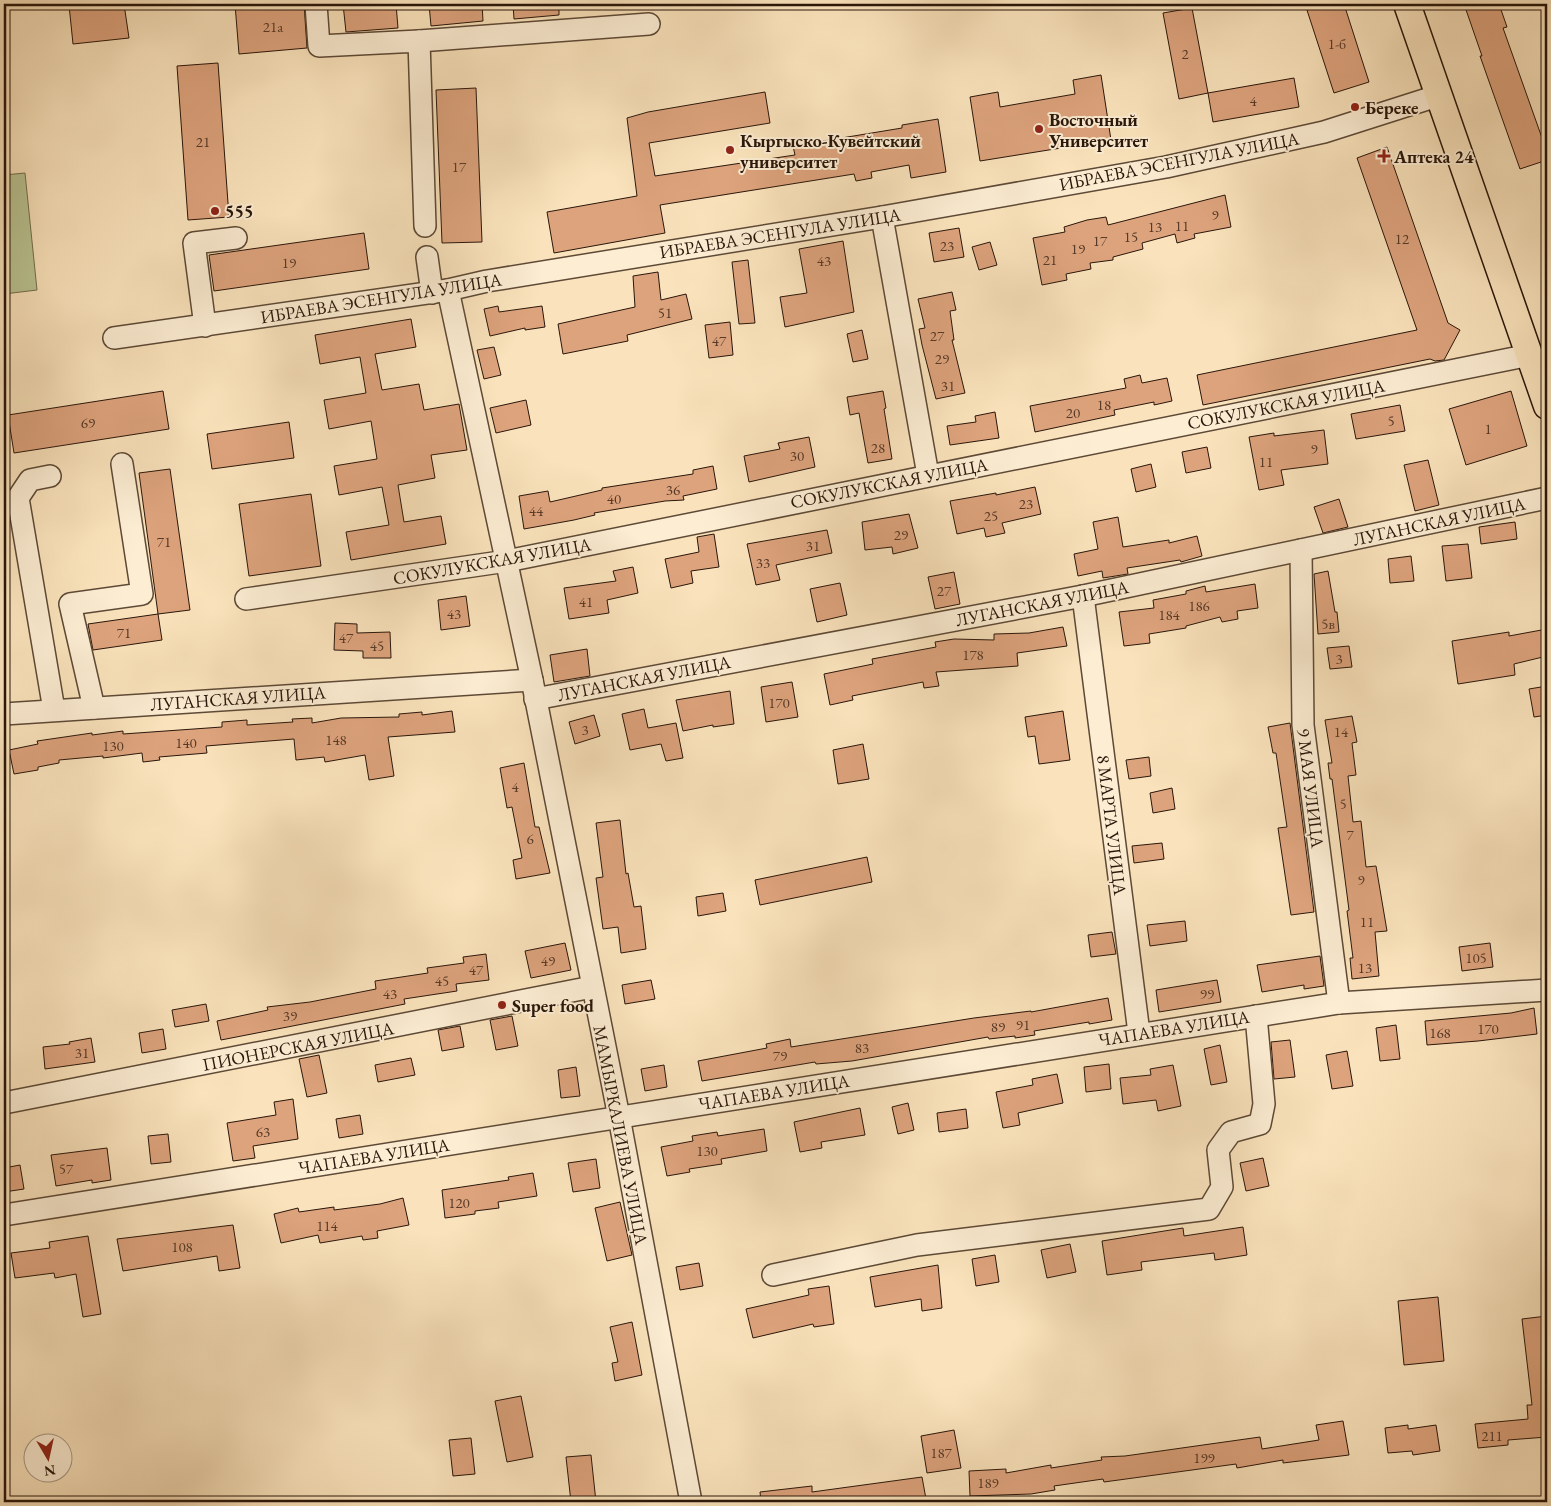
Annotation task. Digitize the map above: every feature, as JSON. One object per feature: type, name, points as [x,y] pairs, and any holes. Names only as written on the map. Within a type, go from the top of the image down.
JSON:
[{"type":"main road","points":[[1407,4],[1547,406]]},
{"type":"street","points":[[316,4],[319,46],[420,41],[649,24]]},
{"type":"street","points":[[420,41],[425,226]]},
{"type":"street","name":"ИБРАЕВА ЭСЕНГУЛА УЛИЦА","points":[[114,338],[440,292],[487,281],[882,217],[1166,167],[1324,132],[1440,95]]},
{"type":"street","points":[[882,217],[928,475]]},
{"type":"street","points":[[204,326],[194,243],[236,238]]},
{"type":"street","name":"МАМЫРКАЛИЕВА УЛИЦА","points":[[427,257],[440,292],[507,561],[619,1117],[691,1502]]},
{"type":"street","name":"СОКУЛУКСКАЯ УЛИЦА","points":[[246,599],[507,561],[928,475],[1530,356]]},
{"type":"street","points":[[94,708],[70,604],[142,594],[122,464]]},
{"type":"street","points":[[50,476],[30,480],[18,498],[54,710]]},
{"type":"street","name":"ЛУГАНСКАЯ УЛИЦА","points":[[4,714],[94,708],[534,689],[1082,596],[1547,498]]},
{"type":"street","name":"9 МАЯ УЛИЦА","points":[[1301,550],[1303,725],[1339,1003]]},
{"type":"street","name":"8 МАРТА УЛИЦА","points":[[1082,596],[1139,1033]]},
{"type":"street","name":"ПИОНЕРСКАЯ УЛИЦА","points":[[4,1103],[592,987]]},
{"type":"street","name":"ЧАПАЕВА УЛИЦА","points":[[4,1215],[1139,1033],[1339,1003],[1547,990]]},
{"type":"street","points":[[774,1275],[917,1245],[1209,1209],[1222,1187],[1218,1150],[1231,1132],[1260,1124],[1264,1104],[1256,1016]]},
{"type":"green space","points":[[25,173],[37,290],[4,294],[4,175]]},
{"type":"building","points":[[124,4],[129,38],[73,44],[69,5]]},
{"type":"building","points":[[235,4],[304,4],[307,48],[239,54]]},
{"type":"building","points":[[343,4],[396,4],[398,28],[346,32]]},
{"type":"building","points":[[429,4],[482,4],[483,21],[431,26]]},
{"type":"building","points":[[513,4],[559,4],[559,15],[514,19]]},
{"type":"building","points":[[1305,4],[1344,4],[1369,82],[1334,93]]},
{"type":"building","points":[[1464,4],[1499,4],[1507,27],[1503,28],[1547,152],[1547,160],[1520,169],[1480,56],[1482,56]]},
{"type":"building","points":[[1192,8],[1208,93],[1179,99],[1163,13]]},
{"type":"building","points":[[218,63],[229,217],[188,220],[177,66]]},
{"type":"building","points":[[1101,75],[1111,140],[980,161],[970,97],[998,92],[1000,107],[1075,94],[1073,80]]},
{"type":"building","points":[[1294,78],[1299,107],[1213,122],[1208,93]]},
{"type":"building","points":[[476,88],[482,242],[442,243],[436,90]]},
{"type":"building","points":[[765,92],[770,123],[649,143],[655,176],[795,155],[793,146],[902,128],[902,125],[938,119],[946,172],[911,178],[909,165],[871,172],[872,178],[856,181],[854,174],[660,205],[665,233],[554,253],[547,212],[637,196],[627,118],[648,112]]},
{"type":"building","points":[[1387,147],[1448,323],[1460,330],[1444,360],[1435,361],[1430,359],[1203,405],[1197,375],[1417,330],[1357,158]]},
{"type":"building","points":[[1225,195],[1231,227],[1194,234],[1195,238],[1177,243],[1175,234],[1142,243],[1143,249],[1113,257],[1113,260],[1090,263],[1091,269],[1066,274],[1067,280],[1042,285],[1033,238],[1065,232],[1064,227],[1087,220],[1106,217],[1108,225]]},
{"type":"building","points":[[959,228],[964,257],[934,262],[929,233]]},
{"type":"building","points":[[364,233],[369,269],[214,291],[209,255]]},
{"type":"building","points":[[843,241],[854,312],[785,327],[780,297],[807,293],[799,249]]},
{"type":"building","points":[[990,242],[997,265],[979,270],[972,247]]},
{"type":"building","points":[[748,260],[755,323],[739,324],[732,262]]},
{"type":"building","points":[[658,272],[661,300],[686,294],[692,319],[627,335],[628,341],[563,354],[558,324],[635,307],[633,276]]},
{"type":"building","points":[[952,292],[956,310],[950,311],[954,340],[952,340],[965,393],[936,399],[919,329],[925,328],[918,299]]},
{"type":"building","points":[[498,306],[499,312],[542,306],[545,327],[525,330],[525,328],[490,336],[484,309]]},
{"type":"building","points":[[411,319],[416,347],[375,354],[382,390],[419,384],[424,410],[459,404],[467,450],[431,455],[435,478],[398,485],[404,522],[441,516],[446,544],[351,560],[346,532],[389,525],[382,487],[339,495],[334,466],[377,459],[371,421],[329,429],[324,400],[366,393],[360,357],[320,364],[315,335]]},
{"type":"building","points":[[730,322],[733,355],[709,358],[705,325]]},
{"type":"building","points":[[862,330],[868,359],[853,362],[847,334]]},
{"type":"building","points":[[494,347],[501,375],[484,379],[477,350]]},
{"type":"building","points":[[1140,375],[1142,383],[1167,378],[1172,401],[1154,405],[1154,402],[1114,410],[1115,415],[1035,432],[1030,406],[1126,388],[1124,379]]},
{"type":"building","points":[[163,391],[169,429],[14,453],[8,415]]},
{"type":"building","points":[[883,391],[892,459],[868,463],[859,413],[850,415],[847,397]]},
{"type":"building","points":[[1511,391],[1527,446],[1466,465],[1449,409]]},
{"type":"building","points":[[526,400],[531,425],[496,433],[490,408]]},
{"type":"building","points":[[1400,405],[1405,431],[1356,439],[1351,414]]},
{"type":"building","points":[[995,412],[999,438],[950,445],[947,426],[976,422],[975,416]]},
{"type":"building","points":[[289,422],[294,458],[212,469],[207,434]]},
{"type":"building","points":[[1324,430],[1328,464],[1281,470],[1284,485],[1259,490],[1249,437],[1274,433],[1274,436]]},
{"type":"building","points":[[809,437],[815,467],[749,482],[744,456],[780,449],[778,443]]},
{"type":"building","points":[[1207,447],[1211,468],[1186,473],[1182,452]]},
{"type":"building","points":[[1428,460],[1439,505],[1415,511],[1404,465]]},
{"type":"building","points":[[1151,464],[1156,487],[1136,492],[1131,469]]},
{"type":"building","points":[[713,466],[717,489],[683,496],[684,500],[665,501],[594,513],[595,515],[574,520],[524,529],[519,496],[548,491],[550,502],[602,490],[602,488],[693,474],[693,470]]},
{"type":"building","points":[[170,469],[190,610],[158,614],[139,473]]},
{"type":"building","points":[[1035,487],[1041,514],[1002,523],[1005,533],[986,537],[984,528],[957,534],[950,501],[996,493],[996,495]]},
{"type":"building","points":[[311,494],[321,566],[249,576],[239,504]]},
{"type":"building","points":[[1339,499],[1348,527],[1323,533],[1314,507]]},
{"type":"building","points":[[909,514],[918,548],[893,554],[892,547],[865,550],[862,522]]},
{"type":"building","points":[[1118,517],[1123,547],[1169,540],[1169,543],[1197,536],[1202,556],[1181,562],[1180,560],[1127,568],[1128,574],[1103,578],[1102,571],[1078,576],[1074,554],[1098,549],[1093,522]]},
{"type":"building","points":[[1515,522],[1517,539],[1481,544],[1479,527]]},
{"type":"building","points":[[827,530],[832,553],[776,565],[780,580],[756,585],[747,544]]},
{"type":"building","points":[[714,534],[719,567],[691,571],[693,583],[671,588],[665,559],[699,552],[697,537]]},
{"type":"building","points":[[1468,544],[1472,578],[1446,581],[1442,546]]},
{"type":"building","points":[[1411,556],[1414,581],[1390,583],[1388,559]]},
{"type":"building","points":[[633,567],[638,593],[607,600],[609,613],[569,619],[564,588],[616,581],[613,571]]},
{"type":"building","points":[[1328,571],[1335,612],[1337,612],[1339,632],[1318,634],[1314,574]]},
{"type":"building","points":[[954,572],[960,604],[935,609],[928,577]]},
{"type":"building","points":[[840,583],[847,615],[817,622],[810,589]]},
{"type":"building","points":[[1255,584],[1258,608],[1237,611],[1238,619],[1222,622],[1220,617],[1186,626],[1186,628],[1149,634],[1150,643],[1124,646],[1119,612],[1154,608],[1153,600],[1186,594],[1186,591],[1205,586],[1206,592]]},
{"type":"building","points":[[466,596],[470,626],[441,630],[438,600]]},
{"type":"building","points":[[158,614],[162,640],[93,650],[88,624]]},
{"type":"building","points":[[335,623],[357,624],[357,633],[390,632],[391,658],[363,658],[363,651],[334,650]]},
{"type":"building","points":[[1063,627],[1067,646],[1017,653],[1018,666],[936,672],[939,686],[924,688],[923,682],[852,696],[853,700],[830,705],[824,674],[873,664],[872,659],[936,647],[935,642],[954,639],[994,640],[994,634],[1029,633]]},
{"type":"building","points":[[1547,629],[1547,656],[1514,664],[1515,675],[1458,684],[1452,641],[1509,632],[1509,636]]},
{"type":"building","points":[[1349,646],[1352,667],[1330,669],[1327,648]]},
{"type":"building","points":[[587,649],[590,676],[554,682],[550,655]]},
{"type":"building","points":[[792,682],[798,717],[766,722],[761,687]]},
{"type":"building","points":[[1547,686],[1547,715],[1534,717],[1529,689]]},
{"type":"building","points":[[730,691],[734,724],[713,727],[713,725],[683,731],[676,700]]},
{"type":"building","points":[[644,709],[648,728],[676,723],[683,758],[666,761],[661,744],[630,750],[622,714]]},
{"type":"building","points":[[452,711],[455,732],[388,737],[394,776],[369,780],[365,755],[325,762],[324,757],[296,760],[294,739],[206,746],[207,753],[159,757],[160,760],[143,762],[142,753],[103,758],[103,756],[59,760],[59,763],[38,767],[38,770],[14,774],[9,750],[38,744],[37,741],[92,733],[92,735],[123,731],[123,734],[222,727],[222,722],[247,720],[247,725],[293,722],[292,719],[312,718],[312,723],[341,718],[399,717],[399,714],[422,712],[422,715]]},
{"type":"building","points":[[1063,711],[1070,760],[1039,764],[1035,736],[1028,737],[1025,717]]},
{"type":"building","points":[[594,715],[600,736],[575,744],[569,722]]},
{"type":"building","points":[[1352,716],[1357,742],[1352,743],[1356,775],[1348,776],[1353,822],[1361,821],[1366,867],[1376,866],[1387,931],[1375,932],[1379,976],[1352,979],[1350,958],[1353,958],[1347,911],[1349,910],[1332,779],[1330,779],[1328,763],[1332,763],[1325,720]]},
{"type":"building","points":[[1290,723],[1314,912],[1291,915],[1278,828],[1287,827],[1276,753],[1273,753],[1268,727]]},
{"type":"building","points":[[863,744],[869,779],[838,784],[833,750]]},
{"type":"building","points":[[1149,757],[1151,776],[1129,779],[1126,760]]},
{"type":"building","points":[[524,763],[535,827],[539,827],[550,873],[516,879],[513,860],[522,858],[512,807],[507,808],[500,768]]},
{"type":"building","points":[[1172,788],[1175,809],[1153,813],[1150,793]]},
{"type":"building","points":[[620,820],[626,874],[628,873],[634,907],[641,906],[646,949],[621,953],[618,927],[603,929],[596,878],[603,877],[596,823]]},
{"type":"building","points":[[1162,843],[1164,859],[1134,863],[1132,846]]},
{"type":"building","points":[[867,857],[872,882],[760,905],[755,880]]},
{"type":"building","points":[[723,893],[726,911],[698,916],[696,897]]},
{"type":"building","points":[[1185,921],[1187,941],[1150,946],[1147,925]]},
{"type":"building","points":[[1112,932],[1116,954],[1091,957],[1088,935]]},
{"type":"building","points":[[565,943],[571,970],[531,978],[525,951]]},
{"type":"building","points":[[1490,943],[1493,967],[1462,971],[1459,947]]},
{"type":"building","points":[[486,954],[489,980],[456,984],[457,991],[404,999],[405,1004],[221,1040],[217,1021],[268,1010],[267,1007],[310,1002],[376,989],[375,981],[428,973],[427,968],[464,963],[463,957]]},
{"type":"building","points":[[1320,956],[1324,986],[1304,989],[1304,985],[1262,992],[1257,965]]},
{"type":"building","points":[[651,980],[655,999],[625,1004],[622,985]]},
{"type":"building","points":[[1217,980],[1221,1002],[1159,1012],[1156,990]]},
{"type":"building","points":[[1108,998],[1112,1020],[1034,1031],[1035,1035],[1015,1038],[1015,1036],[989,1039],[988,1037],[852,1061],[816,1064],[815,1062],[702,1081],[698,1061],[767,1048],[766,1044],[790,1039],[791,1047],[974,1018],[1031,1012]]},
{"type":"building","points":[[206,1004],[209,1021],[175,1027],[172,1010]]},
{"type":"building","points":[[1534,1008],[1537,1034],[1427,1045],[1425,1021],[1511,1013]]},
{"type":"building","points":[[512,1016],[518,1046],[496,1050],[490,1020]]},
{"type":"building","points":[[1396,1025],[1400,1059],[1380,1061],[1376,1028]]},
{"type":"building","points":[[460,1026],[464,1047],[442,1051],[438,1030]]},
{"type":"building","points":[[163,1029],[166,1049],[142,1053],[139,1033]]},
{"type":"building","points":[[91,1038],[95,1062],[45,1069],[43,1047],[70,1044],[69,1042]]},
{"type":"building","points":[[1290,1040],[1295,1077],[1274,1079],[1271,1042]]},
{"type":"building","points":[[1220,1045],[1227,1082],[1211,1085],[1204,1049]]},
{"type":"building","points":[[1347,1051],[1353,1086],[1332,1089],[1326,1055]]},
{"type":"building","points":[[319,1055],[327,1093],[307,1097],[299,1059]]},
{"type":"building","points":[[411,1058],[415,1075],[378,1082],[375,1065]]},
{"type":"building","points":[[1109,1064],[1111,1089],[1086,1092],[1084,1067]]},
{"type":"building","points":[[664,1065],[667,1087],[645,1091],[641,1069]]},
{"type":"building","points":[[1173,1065],[1181,1106],[1158,1111],[1156,1100],[1123,1104],[1120,1078],[1151,1075],[1150,1069]]},
{"type":"building","points":[[576,1067],[580,1096],[561,1098],[558,1070]]},
{"type":"building","points":[[1057,1074],[1063,1103],[1018,1113],[1020,1125],[1003,1128],[996,1092],[1033,1085],[1032,1079]]},
{"type":"building","points":[[293,1099],[298,1139],[253,1146],[255,1158],[233,1161],[227,1123],[276,1115],[274,1102]]},
{"type":"building","points":[[908,1103],[914,1130],[898,1134],[892,1107]]},
{"type":"building","points":[[860,1108],[865,1135],[821,1142],[822,1148],[800,1152],[794,1122]]},
{"type":"building","points":[[966,1109],[968,1128],[939,1132],[937,1113]]},
{"type":"building","points":[[360,1115],[363,1134],[339,1138],[336,1119]]},
{"type":"building","points":[[764,1129],[767,1151],[721,1159],[722,1164],[689,1169],[690,1172],[667,1176],[661,1147],[693,1141],[692,1136],[717,1132],[718,1136]]},
{"type":"building","points":[[168,1134],[171,1162],[151,1164],[148,1136]]},
{"type":"building","points":[[107,1148],[111,1180],[92,1183],[92,1180],[56,1186],[51,1155]]},
{"type":"building","points":[[1263,1158],[1269,1186],[1246,1191],[1240,1163]]},
{"type":"building","points":[[596,1159],[600,1188],[573,1192],[568,1163]]},
{"type":"building","points":[[20,1165],[24,1189],[4,1192],[4,1168]]},
{"type":"building","points":[[533,1173],[537,1196],[498,1202],[499,1208],[475,1211],[475,1214],[445,1218],[442,1190],[509,1180],[508,1177]]},
{"type":"building","points":[[403,1198],[409,1225],[377,1231],[378,1238],[363,1240],[362,1236],[320,1243],[318,1235],[281,1243],[274,1214],[298,1208],[299,1212],[334,1207],[334,1210],[380,1204]]},
{"type":"building","points":[[620,1202],[632,1255],[607,1261],[595,1208]]},
{"type":"building","points":[[233,1225],[240,1268],[219,1271],[217,1256],[123,1271],[117,1239]]},
{"type":"building","points":[[1243,1227],[1247,1255],[1215,1260],[1214,1253],[1141,1262],[1142,1270],[1107,1275],[1102,1241],[1183,1228],[1184,1236]]},
{"type":"building","points":[[88,1236],[101,1314],[83,1317],[76,1274],[55,1278],[54,1273],[15,1278],[11,1253],[50,1248],[49,1242]]},
{"type":"building","points":[[1070,1244],[1076,1272],[1047,1278],[1041,1250]]},
{"type":"building","points":[[995,1255],[999,1282],[976,1286],[972,1259]]},
{"type":"building","points":[[699,1263],[703,1286],[680,1290],[676,1267]]},
{"type":"building","points":[[938,1265],[942,1308],[922,1311],[921,1299],[875,1307],[870,1277]]},
{"type":"building","points":[[829,1286],[834,1324],[814,1327],[813,1324],[753,1338],[746,1309],[809,1295],[808,1289]]},
{"type":"building","points":[[1438,1297],[1444,1361],[1404,1365],[1398,1301]]},
{"type":"building","points":[[1547,1316],[1547,1437],[1508,1440],[1508,1445],[1478,1448],[1475,1424],[1528,1419],[1527,1405],[1532,1405],[1522,1319]]},
{"type":"building","points":[[632,1322],[642,1375],[615,1381],[612,1363],[618,1362],[610,1327]]},
{"type":"building","points":[[521,1396],[533,1457],[507,1462],[495,1401]]},
{"type":"building","points":[[1343,1421],[1349,1455],[1283,1463],[1283,1460],[1237,1468],[1236,1464],[1104,1482],[1103,1479],[1054,1486],[1055,1490],[1031,1494],[970,1496],[969,1471],[1006,1469],[1006,1473],[1051,1465],[1051,1468],[1102,1460],[1101,1457],[1125,1456],[1260,1437],[1262,1449],[1319,1440],[1316,1425]]},
{"type":"building","points":[[1408,1425],[1408,1429],[1436,1425],[1440,1451],[1413,1455],[1412,1451],[1388,1453],[1385,1428]]},
{"type":"building","points":[[954,1430],[961,1468],[927,1473],[921,1436]]},
{"type":"building","points":[[471,1438],[475,1474],[453,1476],[449,1440]]},
{"type":"building","points":[[591,1455],[596,1502],[571,1502],[566,1457]]},
{"type":"building","points":[[922,1477],[926,1499],[908,1502],[761,1502],[760,1492],[812,1486],[812,1492]]},
{"type":"place","name":"Береке","points":[[1355,107]]},
{"type":"place","name":"Восточный Университет","points":[[1039,129]]},
{"type":"place","name":"Кыргыско-Кувейтский университет","points":[[730,150]]},
{"type":"place","name":"Аптека 24","points":[[1384,156]]},
{"type":"place","name":"555","points":[[215,211]]},
{"type":"place","name":"Super food","points":[[502,1005]]}]
